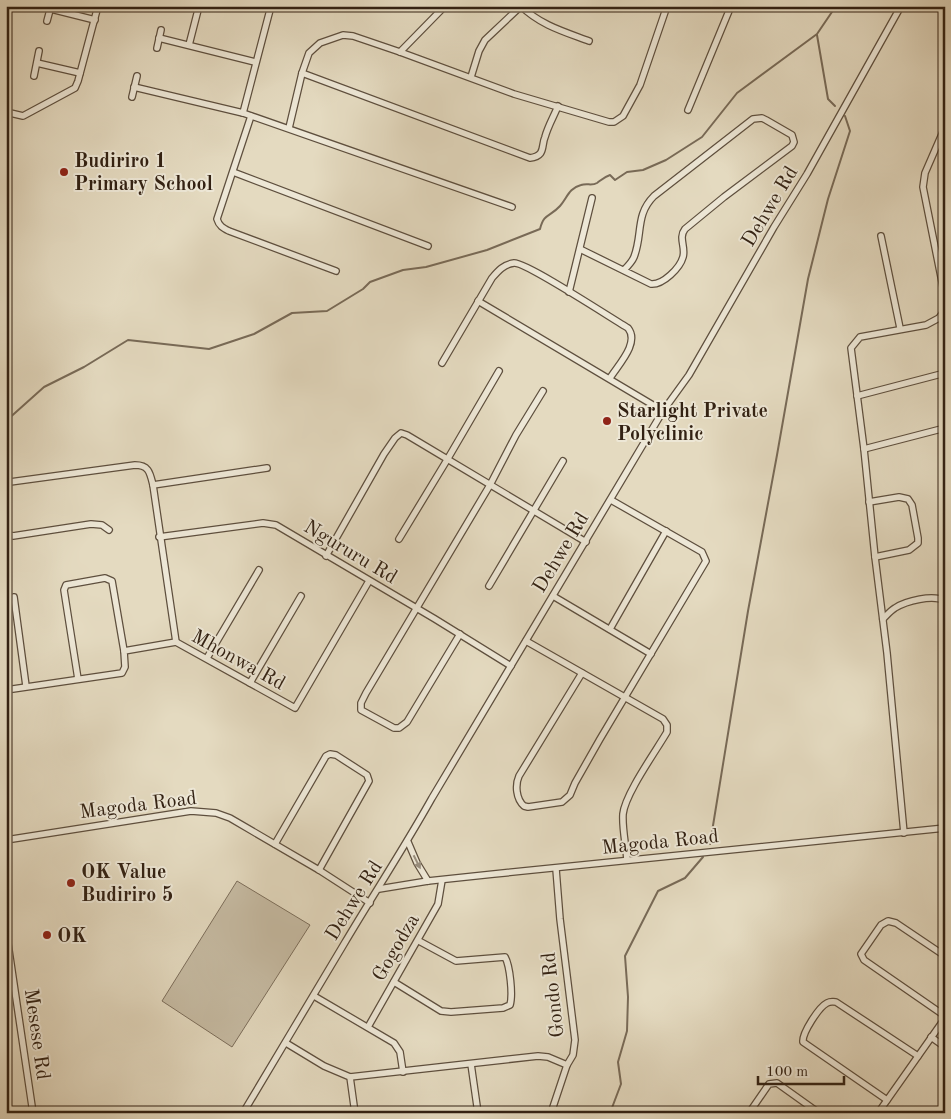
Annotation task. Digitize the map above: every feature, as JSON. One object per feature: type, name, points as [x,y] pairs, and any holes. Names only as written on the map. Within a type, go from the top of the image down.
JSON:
[{"type":"street","points":[[6,112],[23,116],[75,88],[98,6]]},
{"type":"street","points":[[189,45],[199,6]]},
{"type":"street","points":[[243,113],[271,6]]},
{"type":"street","points":[[400,52],[445,6]]},
{"type":"street","points":[[471,77],[484,40],[521,6],[531,16],[540,21],[589,41]]},
{"type":"street","points":[[289,128],[302,73],[309,53],[320,43],[336,36],[348,35],[471,77],[514,94],[609,122],[619,120],[640,85],[667,6]]},
{"type":"street","points":[[688,110],[730,6]]},
{"type":"street","name":"Dehwe Rd","points":[[242,1113],[408,842],[663,411],[689,375],[774,227],[807,174],[901,6]]},
{"type":"street","points":[[47,21],[51,8],[95,20]]},
{"type":"street","points":[[156,48],[161,30]]},
{"type":"street","points":[[159,38],[255,62]]},
{"type":"street","points":[[34,76],[39,51]]},
{"type":"street","points":[[37,63],[80,73]]},
{"type":"street","points":[[302,73],[530,158],[538,155],[543,148],[544,137],[558,106]]},
{"type":"street","points":[[132,97],[137,76]]},
{"type":"street","points":[[134,87],[243,113],[512,207]]},
{"type":"street","points":[[251,116],[217,219],[220,226],[336,271]]},
{"type":"street","points":[[580,248],[651,284],[659,284],[666,279],[683,257],[683,232],[724,197],[792,146],[794,142],[792,135],[762,118],[753,119],[654,196],[648,201],[642,212],[634,257],[624,270]]},
{"type":"street","points":[[945,127],[926,173],[923,187],[945,297]]},
{"type":"street","points":[[233,172],[428,246]]},
{"type":"street","points":[[569,292],[592,198]]},
{"type":"street","points":[[881,236],[900,328]]},
{"type":"street","points":[[442,363],[478,301],[499,270],[513,263],[524,266],[631,331],[633,340],[610,378]]},
{"type":"street","points":[[478,301],[663,411]]},
{"type":"street","points":[[904,833],[883,619],[851,353],[852,345],[860,336],[934,322],[940,318],[945,310]]},
{"type":"street","points":[[399,539],[499,371]]},
{"type":"street","points":[[857,396],[945,373]]},
{"type":"street","points":[[460,634],[403,726],[394,728],[361,710],[361,703],[366,693],[490,485],[542,391]]},
{"type":"street","points":[[864,449],[945,428]]},
{"type":"street","points":[[326,556],[384,454],[401,433],[586,542]]},
{"type":"street","points":[[489,586],[563,461]]},
{"type":"street","points":[[6,485],[10,482],[135,465],[142,465],[149,469],[176,642]]},
{"type":"street","points":[[153,485],[267,468]]},
{"type":"street","points":[[869,502],[899,497],[908,499],[912,505],[918,538],[918,543],[909,550],[875,557]]},
{"type":"street","points":[[582,673],[517,780],[519,798],[524,806],[553,804],[567,799],[624,698],[706,561],[702,552],[611,500]]},
{"type":"street","points":[[6,534],[13,536],[91,524],[102,525],[108,530]]},
{"type":"street","name":"Ngururu Rd","points":[[159,537],[270,524],[277,526],[511,666]]},
{"type":"street","points":[[610,629],[666,531]]},
{"type":"street","points":[[207,658],[259,570]]},
{"type":"street","points":[[6,690],[26,686],[78,679],[122,672],[125,667],[124,651],[112,581],[105,578],[66,585],[64,590],[78,679]]},
{"type":"street","name":"Mhonwa Rd","points":[[124,651],[176,642],[292,707],[297,706],[368,581]]},
{"type":"street","points":[[250,683],[301,596]]},
{"type":"street","points":[[553,596],[651,654]]},
{"type":"street","points":[[883,619],[890,610],[897,606],[935,597],[945,601]]},
{"type":"street","points":[[14,598],[26,686]]},
{"type":"street","points":[[526,641],[666,722],[668,728],[629,794],[625,806],[623,816],[627,860]]},
{"type":"street","points":[[275,844],[326,756],[330,754],[336,755],[367,775],[369,781],[319,870]]},
{"type":"street","name":"Magoda Road","points":[[6,840],[191,811],[222,814],[319,870],[370,903]]},
{"type":"street","name":"Magoda Road","points":[[378,889],[442,880],[627,860],[945,828]]},
{"type":"street","points":[[408,842],[416,863],[428,882]]},
{"type":"street","name":"Gondo Rd","points":[[551,1113],[567,1065],[573,1055],[575,1040],[561,928],[556,869]]},
{"type":"street","name":"Gogodza","points":[[368,1026],[419,941],[438,904],[442,880]]},
{"type":"street","points":[[878,1113],[945,1017],[864,960],[861,954],[881,925],[888,921],[896,923],[945,956]]},
{"type":"street","name":"Mesese Rd","points":[[6,930],[33,1113]]},
{"type":"street","points":[[394,982],[444,1012],[503,1008],[510,1005],[512,998],[508,964],[505,957],[456,961],[419,941]]},
{"type":"street","points":[[314,996],[368,1026],[397,1046],[400,1052],[403,1072]]},
{"type":"street","points":[[887,1100],[804,1042],[803,1035],[817,1014],[826,1004],[836,1002],[918,1056]]},
{"type":"street","points":[[931,1037],[945,1047]]},
{"type":"street","points":[[286,1043],[324,1066],[350,1077],[538,1056],[548,1057],[567,1065]]},
{"type":"street","points":[[471,1064],[478,1113]]},
{"type":"street","points":[[350,1077],[355,1113]]},
{"type":"street","points":[[750,1113],[769,1084],[773,1082],[819,1113]]},
{"type":"shaded area","points":[[237,881],[310,925],[232,1047],[162,1001]]},
{"type":"waterway","points":[[6,421],[44,387],[84,367],[128,340],[209,349],[254,334],[292,313],[327,311],[363,289],[370,282],[403,270],[426,267],[487,250],[540,229],[543,220],[560,206],[577,186],[595,184],[610,175],[615,180],[627,172],[643,170],[666,160],[702,137],[737,93],[817,34],[836,6]]},
{"type":"waterway","points":[[817,35],[828,99],[835,106]]},
{"type":"waterway","points":[[710,844],[748,611],[808,279],[828,199],[850,131],[845,116]]},
{"type":"waterway","points":[[610,1113],[621,1084],[618,1062],[627,1031],[628,997],[625,956],[658,891],[685,878],[703,857]]},
{"type":"place","name":"Budiriro 1 Primary School","points":[[64,172]]},
{"type":"place","name":"Starlight Private Polyclinic","points":[[607,421]]},
{"type":"place","name":"OK Value Budiriro 5","points":[[71,883]]},
{"type":"place","name":"OK","points":[[47,935]]}]
